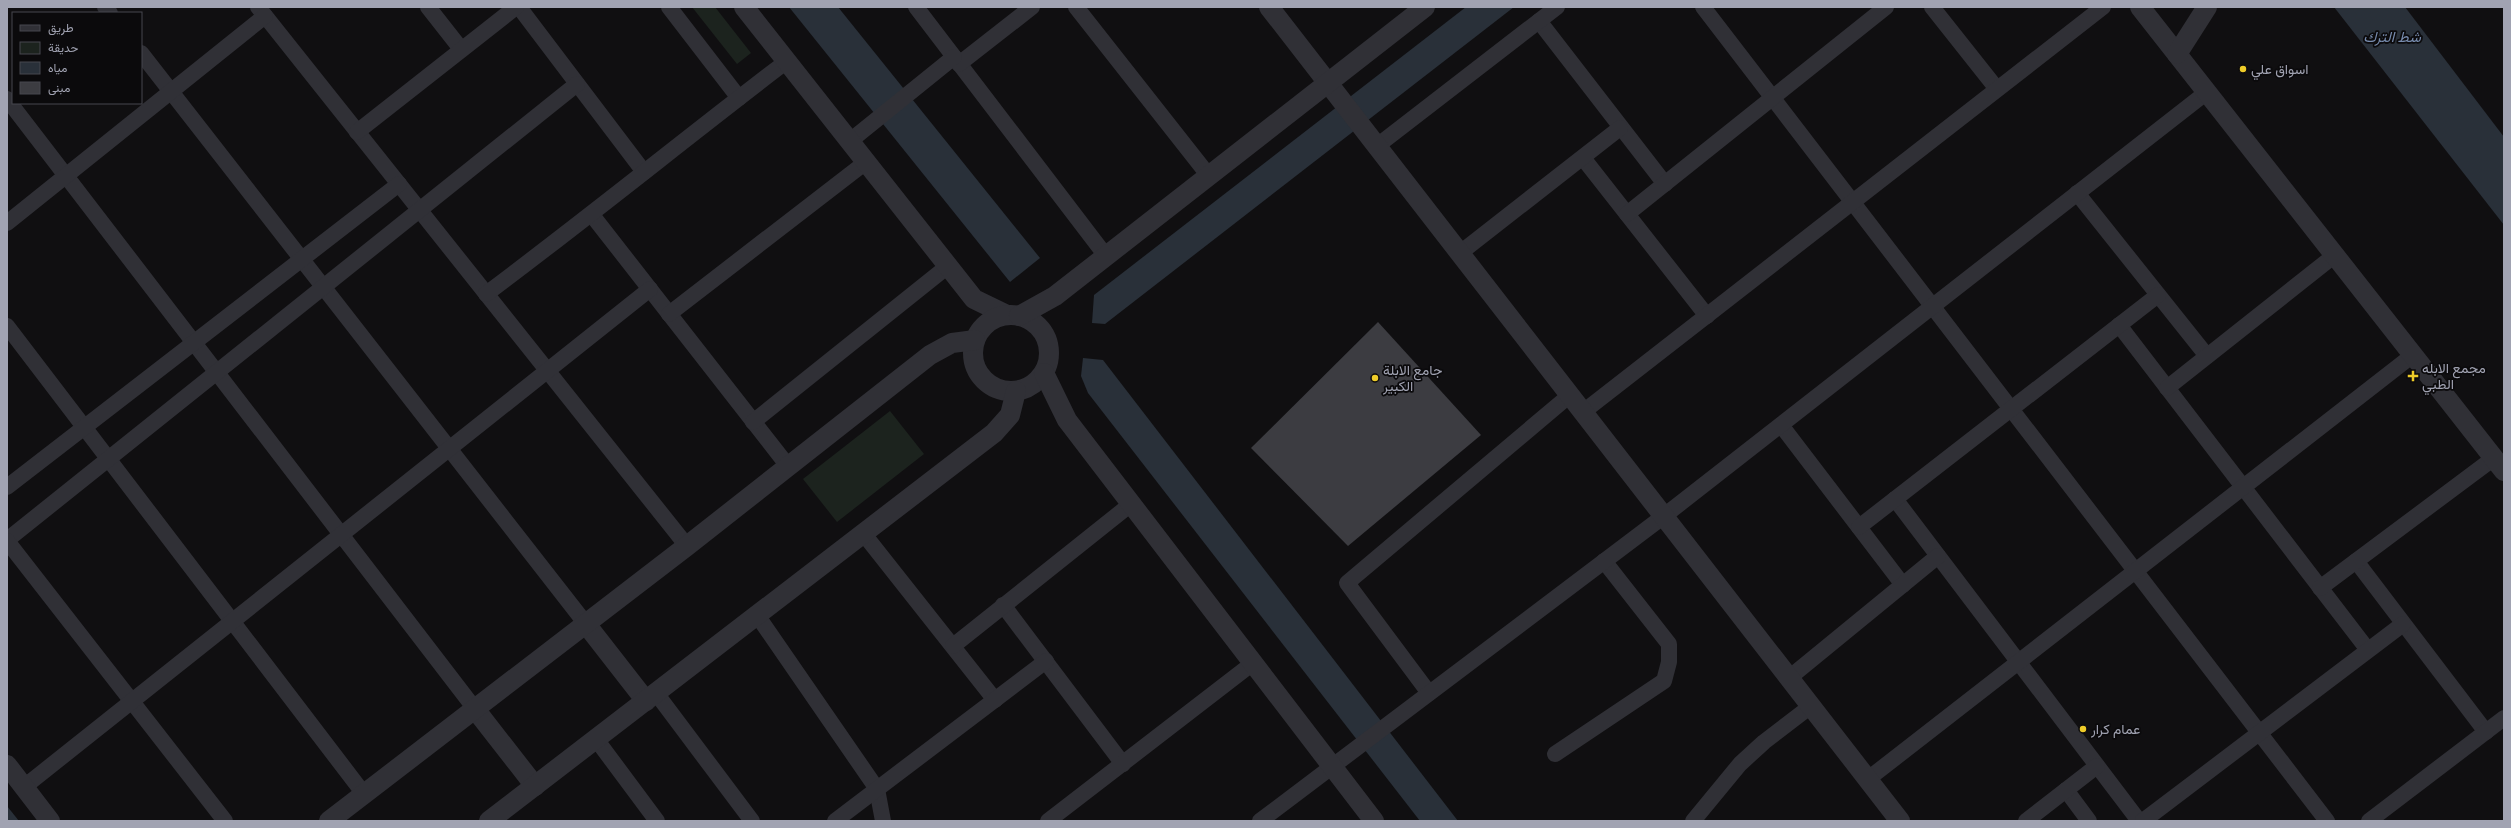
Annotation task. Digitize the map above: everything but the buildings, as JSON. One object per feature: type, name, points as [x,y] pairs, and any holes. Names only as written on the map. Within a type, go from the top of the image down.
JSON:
[{"type":"street","points":[[428,7],[461,49]]},
{"type":"street","points":[[357,132],[516,7]]},
{"type":"street","points":[[519,7],[644,172]]},
{"type":"street","points":[[669,7],[739,98]]},
{"type":"street","points":[[744,7],[974,299],[1031,321],[1041,329],[1047,340]]},
{"type":"street","points":[[916,7],[1106,256]]},
{"type":"street","points":[[850,141],[957,60],[1032,7]]},
{"type":"street","points":[[1076,7],[1209,176]]},
{"type":"street","points":[[1269,7],[1900,821]]},
{"type":"street","points":[[330,821],[687,546],[930,354],[952,343],[976,337],[985,324],[996,318],[1013,315],[1055,296],[1426,7]]},
{"type":"street","points":[[1377,146],[1557,7]]},
{"type":"street","points":[[1702,7],[2327,821]]},
{"type":"street","points":[[1932,7],[1997,89]]},
{"type":"street","points":[[1583,412],[2103,7]]},
{"type":"street","points":[[2140,7],[2499,464],[2356,561],[2320,588]]},
{"type":"street","points":[[2177,54],[2206,7]]},
{"type":"street","points":[[1627,214],[1772,98],[1878,9]]},
{"type":"street","points":[[7,223],[170,91],[261,11],[687,546]]},
{"type":"street","points":[[1539,22],[1665,184]]},
{"type":"street","points":[[142,54],[586,624],[651,697],[752,821]]},
{"type":"street","points":[[486,294],[592,215],[644,172],[787,61]]},
{"type":"street","points":[[225,821],[7,541],[577,84]]},
{"type":"street","points":[[1260,821],[1664,516],[2207,92]]},
{"type":"street","points":[[7,99],[535,786]]},
{"type":"street","points":[[1460,253],[1620,128]]},
{"type":"street","points":[[1583,158],[1707,316]]},
{"type":"street","points":[[669,314],[866,162]]},
{"type":"street","points":[[7,487],[399,184]]},
{"type":"street","points":[[2077,194],[2207,356]]},
{"type":"street","points":[[592,215],[788,466]]},
{"type":"street","points":[[2167,388],[2335,255]]},
{"type":"street","points":[[753,422],[948,266]]},
{"type":"street","points":[[24,787],[650,289]]},
{"type":"street","points":[[1858,527],[2158,295]]},
{"type":"street","points":[[490,821],[994,433],[1010,415],[1022,390],[1044,374],[1049,357],[1047,340],[1055,296]]},
{"type":"street","points":[[974,299],[976,337],[973,362],[985,382],[1005,391],[1022,390],[1067,420]]},
{"type":"street","points":[[7,326],[364,794]]},
{"type":"street","points":[[2119,326],[2368,650]]},
{"type":"street","points":[[1868,779],[2413,355]]},
{"type":"street","points":[[1044,374],[1067,420],[1374,821]]},
{"type":"street","points":[[1429,693],[1347,583],[1570,395]]},
{"type":"street","points":[[1781,424],[1902,585]]},
{"type":"street","points":[[1895,499],[2139,821]]},
{"type":"street","points":[[953,646],[1131,504]]},
{"type":"street","points":[[863,533],[994,700]]},
{"type":"street","points":[[1789,678],[1938,556]]},
{"type":"street","points":[[1556,754],[1664,681],[1669,662],[1669,644],[1604,561]]},
{"type":"street","points":[[2356,561],[2486,732]]},
{"type":"street","points":[[1003,605],[1123,764]]},
{"type":"street","points":[[757,615],[877,789],[884,821]]},
{"type":"street","points":[[2143,821],[2403,624]]},
{"type":"street","points":[[835,821],[1046,661]]},
{"type":"street","points":[[1048,821],[1253,663]]},
{"type":"street","points":[[1693,821],[1740,764],[1759,746],[1810,706]]},
{"type":"street","points":[[2369,821],[2504,718]]},
{"type":"street","points":[[596,739],[657,821]]},
{"type":"street","points":[[7,765],[50,821]]},
{"type":"street","points":[[2026,821],[2097,766]]},
{"type":"street","points":[[2066,790],[2089,821]]},
{"type":"green space","points":[[692,7],[715,7],[751,53],[737,64]]},
{"type":"green space","points":[[890,411],[924,454],[837,522],[803,479]]},
{"type":"water","points":[[789,7],[838,7],[1040,258],[1010,282]]},
{"type":"water","points":[[1466,7],[1514,7],[1105,324],[1092,323],[1094,295]]},
{"type":"water","name":"شط الترك","points":[[2334,7],[2405,7],[2504,137],[2504,225]]},
{"type":"water","points":[[1083,358],[1103,360],[1458,821],[1420,821],[1088,393],[1081,376]]},
{"type":"water","points":[[7,806],[19,821],[7,821]]},
{"type":"place","name":"اسواق علي","points":[[2243,69]]},
{"type":"place","name":"مجمع الابله الطبي","points":[[2413,376]]},
{"type":"place","name":"جامع الابلة الكبير","points":[[1375,378]]},
{"type":"place","name":"عمام كرار","points":[[2083,729]]}]
